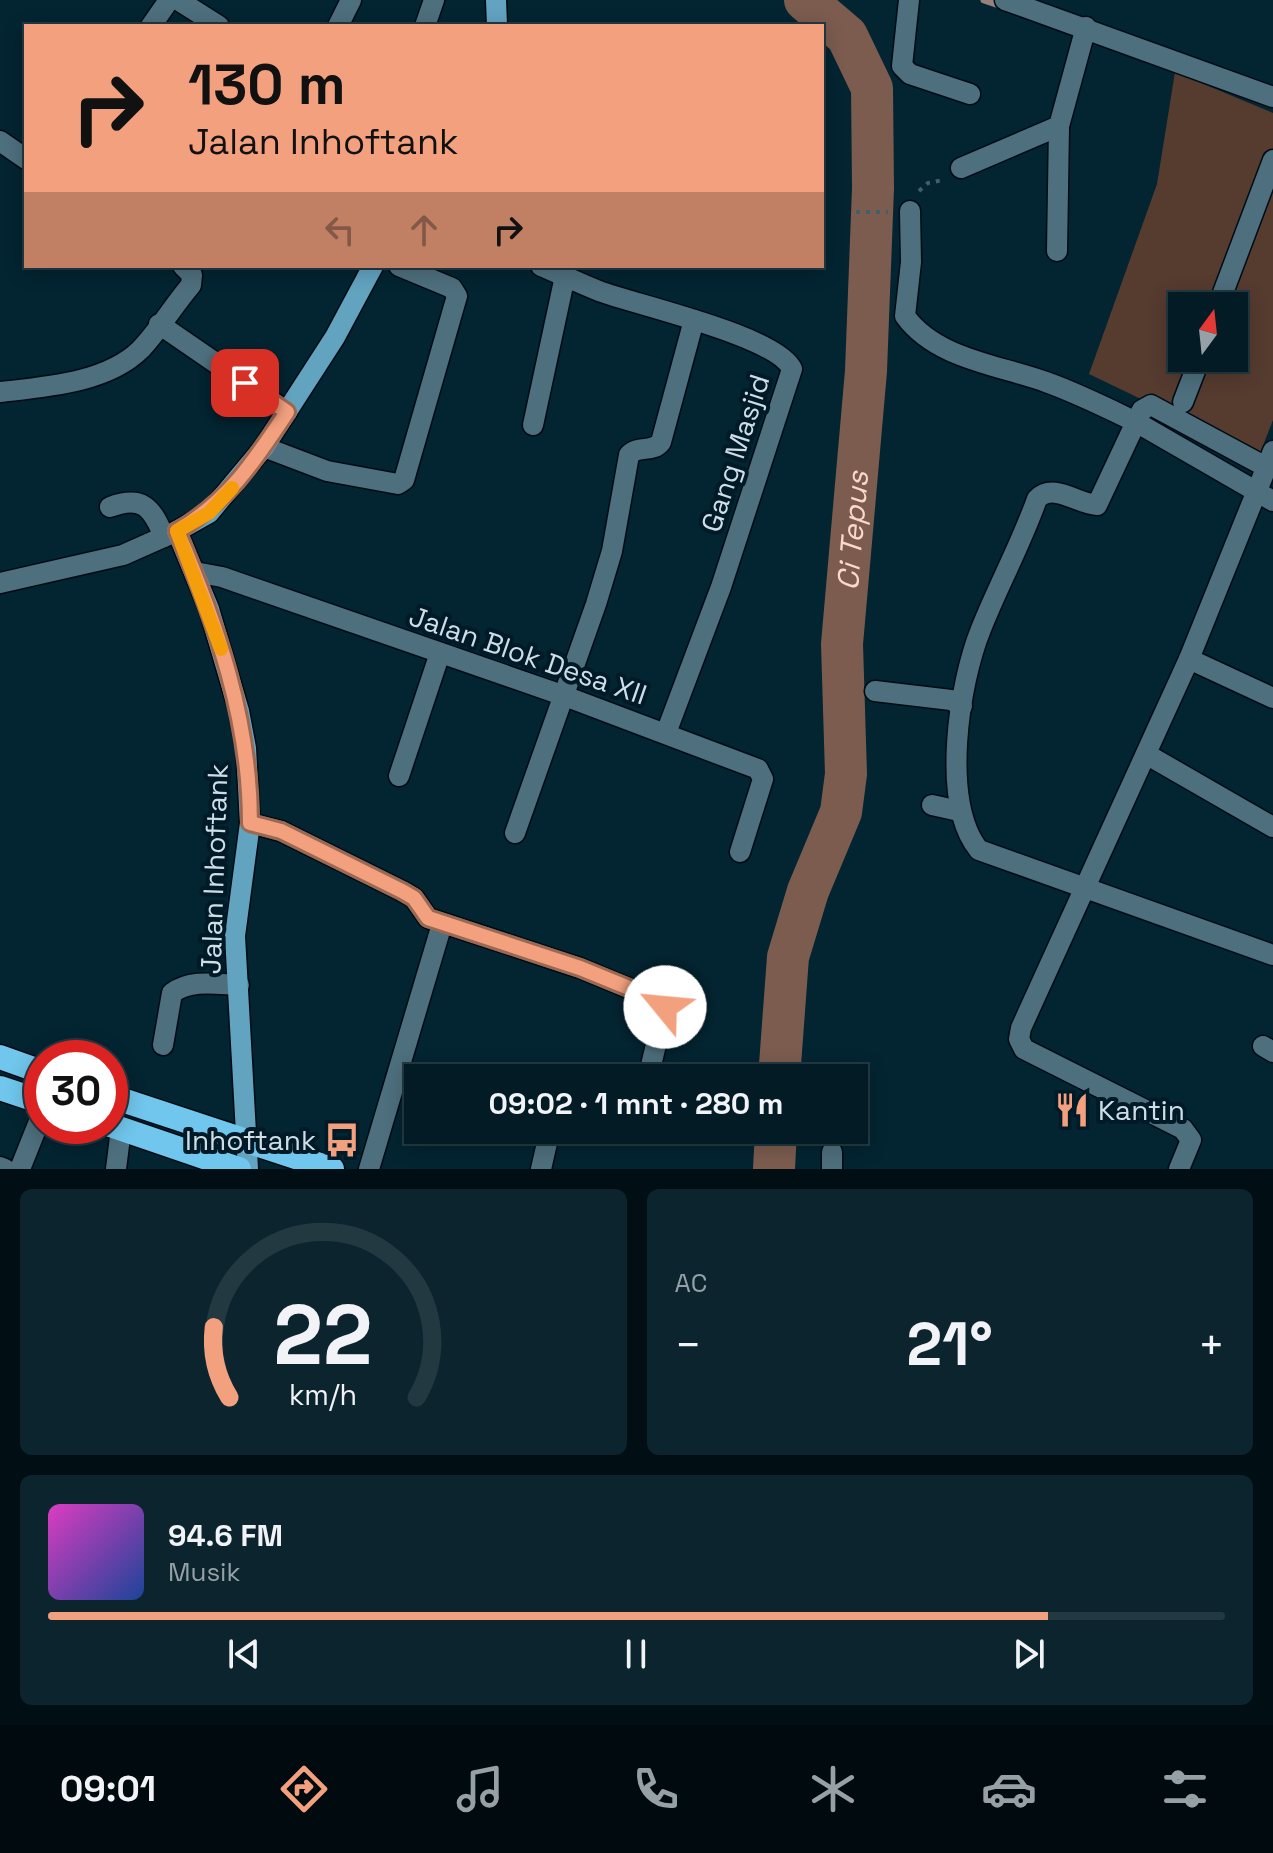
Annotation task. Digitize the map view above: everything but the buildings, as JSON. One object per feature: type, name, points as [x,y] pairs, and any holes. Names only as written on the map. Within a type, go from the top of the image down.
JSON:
[{"type":"highway","points":[[0,1057],[24,1066]]},
{"type":"highway","points":[[0,1088],[24,1096]]},
{"type":"highway","points":[[128,1102],[332,1169]]},
{"type":"highway","points":[[128,1131],[239,1169]]},
{"type":"main road","points":[[496,0],[497,24]]},
{"type":"main road","points":[[170,534],[209,513],[264,447],[335,337],[372,268]]},
{"type":"main road","name":"Jalan Inhoftank","points":[[170,534],[195,572],[239,711],[250,823],[235,936],[248,1169]]},
{"type":"street","points":[[152,24],[169,0]]},
{"type":"street","points":[[178,0],[216,24]]},
{"type":"street","points":[[339,24],[351,0]]},
{"type":"street","points":[[426,24],[434,0]]},
{"type":"street","points":[[909,0],[902,66],[910,74],[970,94]]},
{"type":"street","points":[[1005,0],[1273,97]]},
{"type":"street","points":[[1057,251],[1059,126],[1086,27]]},
{"type":"street","points":[[961,168],[1059,126]]},
{"type":"street","points":[[0,141],[24,158]]},
{"type":"street","points":[[1223,292],[1273,160]]},
{"type":"street","points":[[899,212],[911,262],[905,316],[914,329],[957,355],[1049,383],[1136,422],[1265,498]]},
{"type":"street","points":[[0,392],[50,387],[109,370],[143,347],[191,285],[192,275],[185,268]]},
{"type":"street","points":[[264,447],[327,471],[398,484],[404,480],[456,300],[452,288],[404,268]]},
{"type":"street","name":"Gang Masjid","points":[[546,268],[601,292],[694,320],[781,354],[792,369],[721,587],[666,733]]},
{"type":"street","points":[[533,425],[565,276]]},
{"type":"street","points":[[515,833],[612,551],[627,462],[635,450],[656,448],[661,442],[694,320]]},
{"type":"street","points":[[159,324],[287,412]]},
{"type":"street","points":[[1183,402],[1195,372]]},
{"type":"street","points":[[1179,1169],[1191,1140],[1183,1129],[1024,1049],[1019,1039],[1027,1011],[1086,887],[1265,498],[1270,459],[1151,405],[1146,406],[1097,505],[1085,504],[1052,491],[1037,499],[980,632],[962,706],[956,775],[959,811],[979,850],[1086,887],[1273,955]]},
{"type":"street","points":[[0,583],[123,555],[170,534],[142,502],[131,501],[110,507]]},
{"type":"street","name":"Jalan Blok Desa XII","points":[[195,572],[222,577],[562,695],[762,773],[740,852]]},
{"type":"street","points":[[399,776],[440,653]]},
{"type":"street","points":[[1189,659],[1273,698]]},
{"type":"street","points":[[875,691],[951,700],[962,706]]},
{"type":"street","points":[[1146,754],[1273,827]]},
{"type":"street","points":[[932,805],[959,811]]},
{"type":"street","points":[[250,823],[281,831],[402,891],[414,898],[428,918],[580,968],[662,1002],[665,1007],[651,1064]]},
{"type":"street","points":[[369,1169],[442,924]]},
{"type":"street","points":[[163,1045],[172,993],[181,986],[195,984],[239,985]]},
{"type":"street","points":[[20,1169],[30,1144]]},
{"type":"street","points":[[116,1144],[116,1169]]},
{"type":"street","points":[[541,1169],[547,1144]]},
{"type":"path","points":[[858,212],[899,212]]},
{"type":"shaded area","points":[[1175,72],[1273,113],[1273,420],[1259,456],[1089,374],[1157,184]]},
{"type":"waterway","name":"Ci Tepus","points":[[780,1064],[788,957],[808,891],[841,812],[846,774],[842,644],[866,371],[873,188],[872,88],[847,36],[805,0]]},
{"type":"waterway","points":[[984,0],[1005,7]]},
{"type":"waterway","name":"Ci Tepus","points":[[774,1169],[775,1144]]},
{"type":"slow traffic","points":[[221,649],[209,609],[177,531],[209,513],[232,488]]},
{"type":"place","name":"Kantin","points":[[1072,1110]]},
{"type":"place","name":"Inhoftank","points":[[342,1140]]},
{"type":"route","points":[[245,383],[287,412],[238,481],[209,513],[177,531],[209,609],[239,711],[246,748],[250,823],[281,831],[402,891],[414,898],[420,911],[428,918],[580,968],[656,999],[665,1007]]}]
